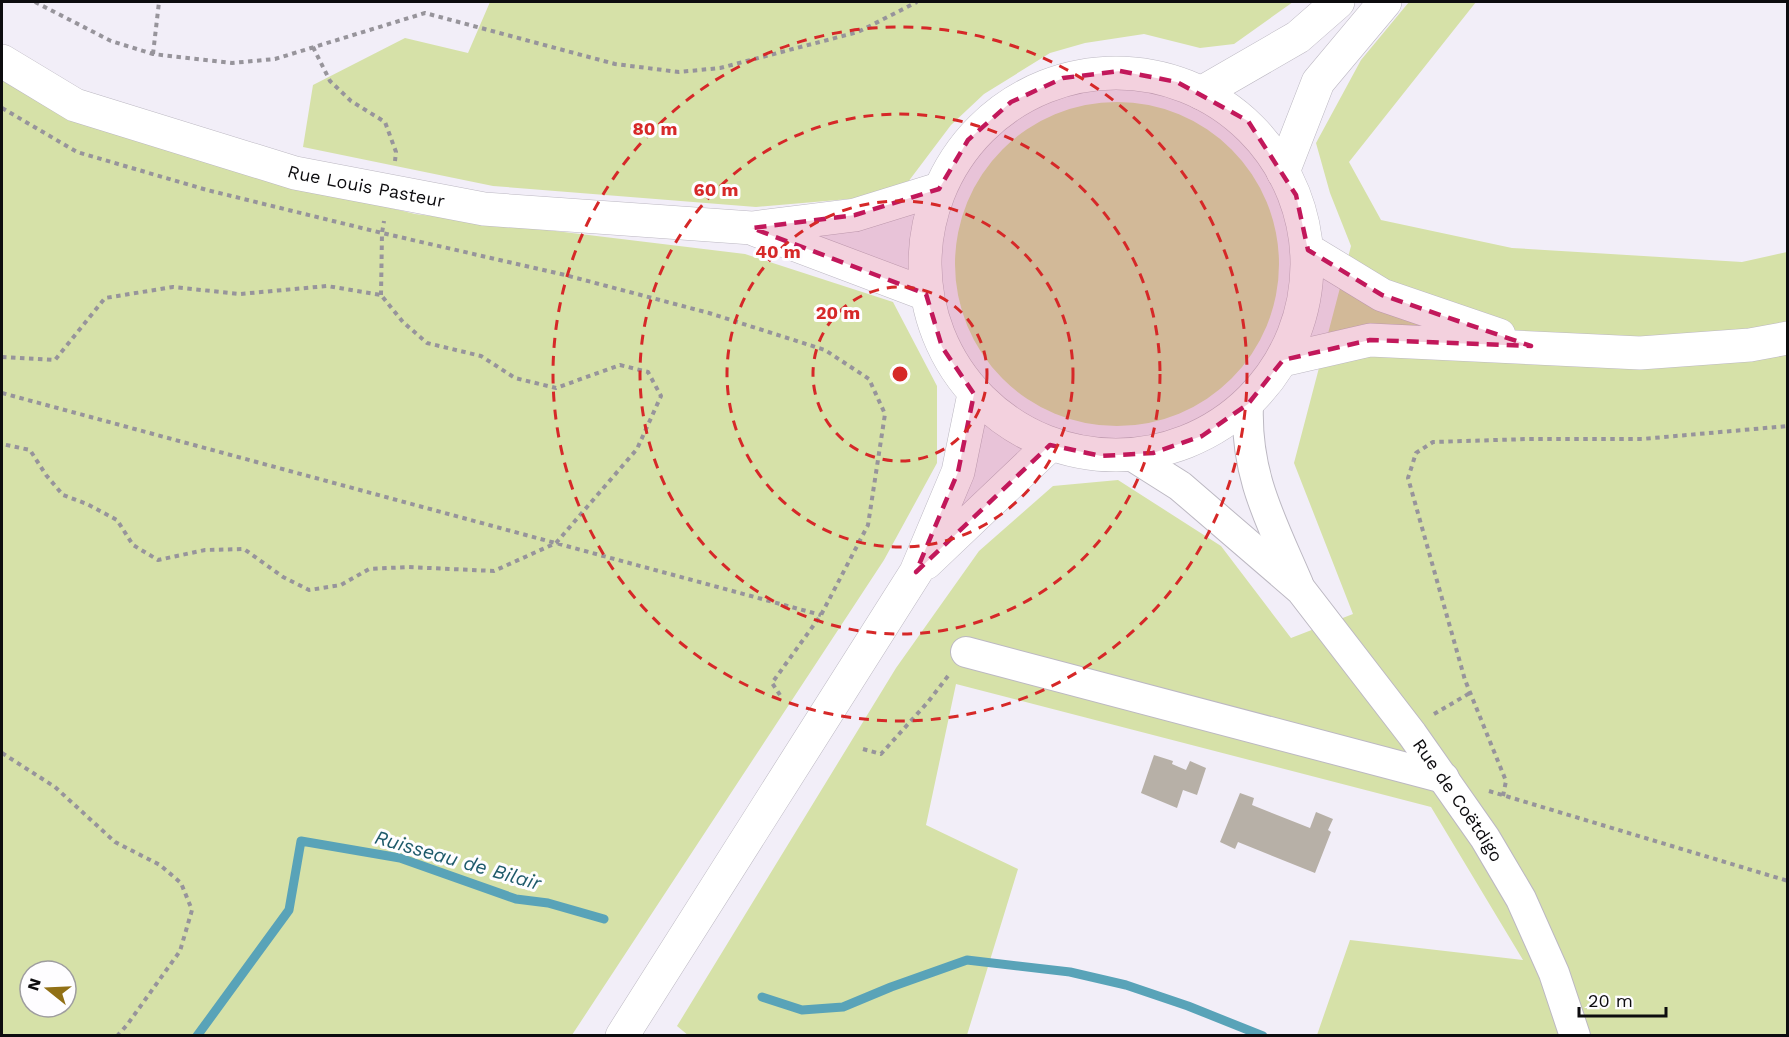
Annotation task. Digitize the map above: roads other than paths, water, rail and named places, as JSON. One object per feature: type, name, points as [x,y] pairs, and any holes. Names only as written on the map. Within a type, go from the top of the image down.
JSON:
[{"type":"main road","points":[[1201,93],[1298,37],[1338,2]]},
{"type":"main road","points":[[1283,172],[1318,82],[1385,2]]},
{"type":"main road","name":"Rue Louis Pasteur","points":[[2,62],[75,105],[295,173],[484,209],[752,228],[855,215],[939,189]]},
{"type":"main road","points":[[1120,71],[1177,82],[1214,99],[1248,121],[1268,145],[1283,172],[1296,195],[1308,250],[1304,307],[1283,360],[1248,404],[1202,436],[1153,453],[1101,456],[1050,446],[1009,424],[974,394],[942,347],[926,294],[925,241],[939,189],[968,140],[1011,102],[1063,78],[1120,71]]},
{"type":"main road","name":"Rue Louis Pasteur","points":[[752,228],[926,294]]},
{"type":"main road","points":[[1308,250],[1382,295],[1531,346]]},
{"type":"main road","points":[[1283,360],[1370,340],[1640,353],[1750,345],[1788,338]]},
{"type":"main road","points":[[622,1035],[916,573],[958,472],[974,394]]},
{"type":"main road","points":[[916,573],[1050,446]]},
{"type":"street","name":"Rue de Coëtdigo","points":[[1248,404],[1247,433],[1260,496],[1301,590]]},
{"type":"street","name":"Rue de Coëtdigo","points":[[1131,454],[1180,486],[1301,590],[1444,778],[1485,838],[1521,899],[1554,973],[1575,1035]]},
{"type":"street","points":[[966,652],[1444,778]]},
{"type":"waterway","name":"Ruisseau de Bilair","points":[[197,1036],[289,910],[301,841],[400,858],[516,899],[548,903],[604,919]]},
{"type":"waterway","name":"Ruisseau de Bilair","points":[[762,997],[802,1010],[843,1007],[967,960],[1070,972],[1126,985],[1188,1006],[1263,1036]]}]
